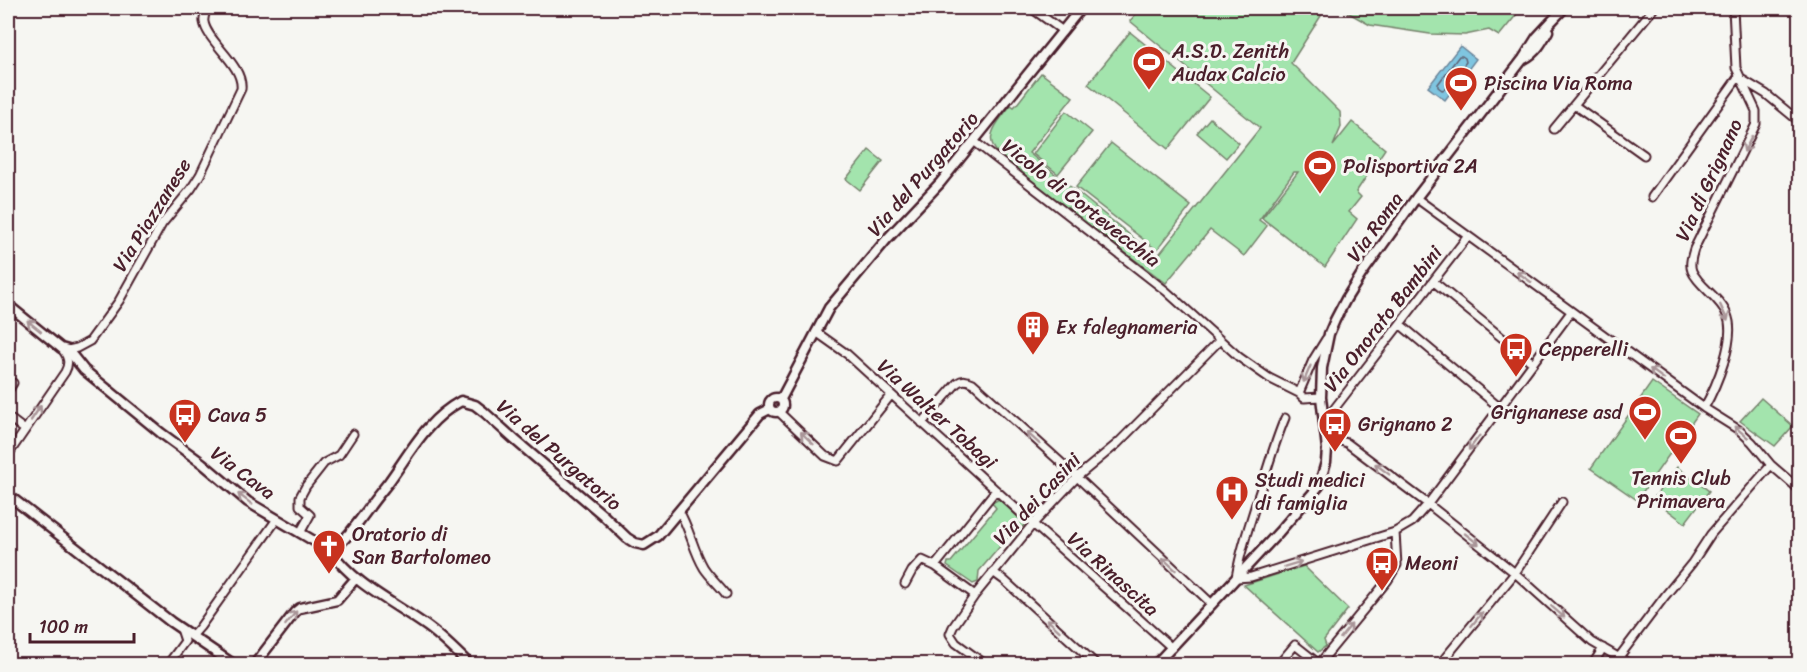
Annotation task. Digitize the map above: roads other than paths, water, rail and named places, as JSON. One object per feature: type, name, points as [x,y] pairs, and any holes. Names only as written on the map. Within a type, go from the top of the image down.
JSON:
[{"type":"street","name":"Via Piazzanese","points":[[64,349],[78,348],[90,342],[119,301],[162,224],[191,189],[242,89],[242,83],[236,70],[206,27],[204,16],[207,8]]},
{"type":"street","points":[[1031,8],[1063,31]]},
{"type":"street","name":"Via del Purgatorio","points":[[780,399],[829,309],[867,262],[975,142],[1081,8]]},
{"type":"street","name":"Via Roma","points":[[1299,393],[1313,360],[1329,334],[1346,298],[1416,198],[1523,59],[1531,55],[1538,47],[1563,8]]},
{"type":"street","points":[[1554,129],[1654,8]]},
{"type":"street","name":"Via di Grignano","points":[[1704,408],[1720,375],[1730,328],[1728,315],[1691,271],[1690,261],[1756,124],[1756,111],[1736,68],[1732,8]]},
{"type":"street","points":[[1652,197],[1740,78],[1766,94],[1800,122]]},
{"type":"street","points":[[1574,105],[1644,155]]},
{"type":"street","name":"Vicolo di Cortevecchia","points":[[975,142],[1166,291],[1220,340]]},
{"type":"street","points":[[1416,198],[1704,408],[1739,430],[1770,465],[1800,490]]},
{"type":"street","name":"Via Onorato Bambini","points":[[1324,422],[1468,236]]},
{"type":"street","points":[[1434,282],[1533,363]]},
{"type":"street","points":[[8,305],[64,349],[68,362],[65,372],[8,455]]},
{"type":"street","points":[[1285,418],[1253,513],[1237,566],[1236,578],[1251,577],[1395,532],[1412,522],[1428,504],[1571,312]]},
{"type":"street","points":[[1401,325],[1500,408]]},
{"type":"street","name":"Via Walter Tobagi","points":[[816,332],[847,354],[1033,524]]},
{"type":"street","name":"Via Roma","points":[[1156,664],[1286,525],[1318,486],[1326,462],[1326,436],[1321,397],[1322,368],[1329,334]]},
{"type":"street","points":[[1220,340],[1239,357],[1304,398],[1321,397]]},
{"type":"street","name":"Via dei Casini","points":[[985,664],[956,643],[950,634],[975,595],[1033,524],[1077,477],[1118,443],[1220,340]]},
{"type":"street","name":"Via Cava","points":[[64,349],[84,370],[160,433],[209,468],[248,502],[331,551],[338,562],[356,578],[428,627],[469,664]]},
{"type":"street","points":[[922,423],[957,383],[967,380],[973,383],[1212,604]]},
{"type":"street","points":[[8,391],[13,383]]},
{"type":"street","points":[[779,412],[784,406],[780,399],[773,399],[769,405],[770,409],[779,412],[825,456],[838,461],[891,395]]},
{"type":"street","name":"Via del Purgatorio","points":[[331,551],[354,528],[418,438],[433,421],[461,401],[475,405],[484,411],[603,514],[627,538],[644,545],[652,541],[679,512],[760,414],[770,409]]},
{"type":"street","points":[[8,417],[25,430]]},
{"type":"street","points":[[300,533],[310,515],[300,506],[300,497],[324,463],[339,454],[353,434]]},
{"type":"street","points":[[1326,436],[1347,443],[1515,573],[1592,642],[1630,664]]},
{"type":"street","points":[[1618,657],[1692,563],[1711,534],[1770,465]]},
{"type":"street","points":[[935,566],[996,490]]},
{"type":"street","points":[[8,495],[179,627],[233,664]]},
{"type":"street","points":[[1440,664],[1515,573],[1562,502]]},
{"type":"street","points":[[679,512],[687,524],[704,567],[726,594]]},
{"type":"street","points":[[193,635],[277,519]]},
{"type":"street","name":"Via Rinascita","points":[[1033,524],[1172,648]]},
{"type":"street","points":[[1280,664],[1295,645],[1319,664],[1388,580],[1397,565],[1395,532]]},
{"type":"street","points":[[904,584],[921,560],[935,566],[975,595]]},
{"type":"street","points":[[993,572],[1096,664]]},
{"type":"street","points":[[255,664],[295,612],[300,608],[337,600],[356,578]]},
{"type":"street","points":[[168,664],[184,644],[185,638],[179,627]]},
{"type":"street","points":[[1593,664],[1603,648]]},
{"type":"water","points":[[1460,46],[1476,59],[1445,100],[1428,87]]},
{"type":"place","name":"A.S.D. Zenith Audax Calcio","points":[[1149,91]]},
{"type":"place","name":"Piscina Via Roma","points":[[1461,112]]},
{"type":"place","name":"Polisportiva 2A","points":[[1320,195]]},
{"type":"place","name":"Ex falegnameria","points":[[1033,356]]},
{"type":"place","name":"Cepperelli","points":[[1516,378]]},
{"type":"place","name":"Grignanese asd","points":[[1645,441]]},
{"type":"place","name":"Cava 5","points":[[185,444]]},
{"type":"place","name":"Grignano 2","points":[[1335,453]]},
{"type":"place","name":"Tennis Club Primavera","points":[[1681,465]]},
{"type":"place","name":"Studi medici di famiglia","points":[[1232,521]]},
{"type":"place","name":"Oratorio di San Bartolomeo","points":[[329,575]]},
{"type":"place","name":"Meoni","points":[[1382,592]]}]
